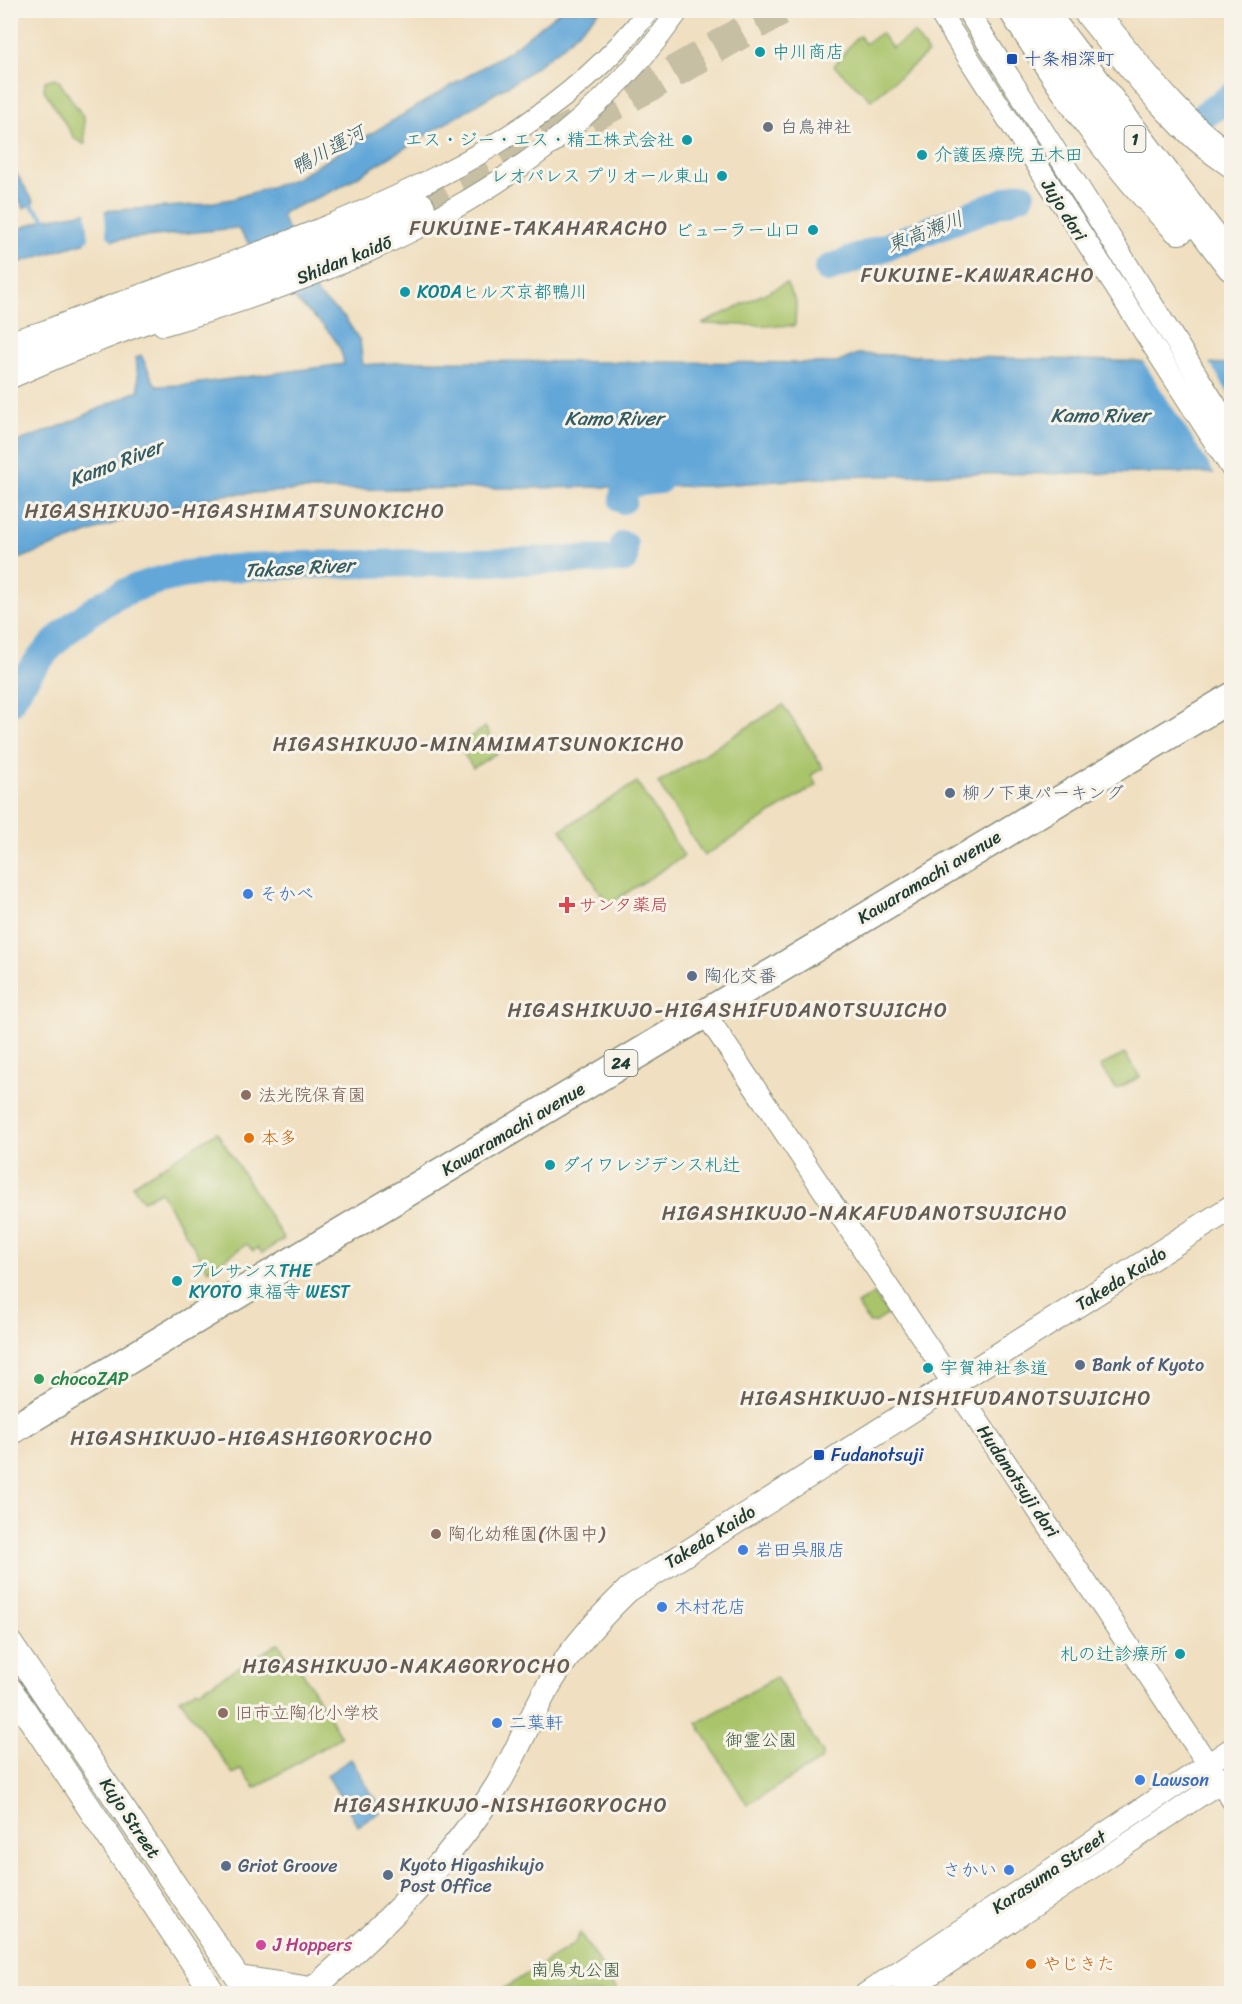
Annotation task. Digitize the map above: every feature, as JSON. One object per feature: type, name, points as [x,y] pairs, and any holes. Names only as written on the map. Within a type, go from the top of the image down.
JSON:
[{"type":"highway","points":[[1015,10],[1100,137],[1140,186],[1179,228]]},
{"type":"highway","name":"1","points":[[1040,10],[1232,265]]},
{"type":"highway","name":"1","points":[[1066,10],[1232,240]]},
{"type":"highway","points":[[1089,10],[1176,115],[1203,140],[1232,160]]},
{"type":"highway","points":[[10,372],[67,346],[340,244],[419,208]]},
{"type":"highway","points":[[10,346],[255,276]]},
{"type":"highway","name":"Kawaramachi avenue","points":[[10,1431],[360,1223],[704,1012],[1232,697]]},
{"type":"main road","name":"Takeda Kaido","points":[[310,1992],[411,1896],[449,1854],[498,1784],[546,1690],[581,1641],[615,1603],[657,1570],[1232,1207]]},
{"type":"main road","name":"Kujo Street","points":[[10,1643],[244,1986]]},
{"type":"main road","name":"Kujo Street","points":[[10,1689],[214,1994]]},
{"type":"main road","points":[[244,1986],[310,1992]]},
{"type":"street","name":"Shidan kaidō","points":[[10,346],[121,300],[254,255],[438,177],[521,127],[562,98],[595,70],[649,10]]},
{"type":"street","name":"Shidan kaidō","points":[[10,372],[210,312],[315,273],[410,232],[447,213],[523,167],[576,125],[651,50],[680,10]]},
{"type":"street","name":"Jujo dori","points":[[938,10],[1134,321],[1232,469]]},
{"type":"street","name":"Jujo dori","points":[[967,10],[1154,311],[1232,431]]},
{"type":"street","name":"Hudanotsuji dori","points":[[704,1012],[1208,1764],[1228,1786]]},
{"type":"street","name":"Karasuma Street","points":[[865,1994],[1232,1748]]},
{"type":"street","name":"Karasuma Street","points":[[902,1994],[1228,1786]]},
{"type":"green space","points":[[881,33],[892,48],[914,33],[928,53],[871,100],[834,66],[855,39],[860,36],[865,44]]},
{"type":"green space","points":[[54,78],[59,81],[84,118],[85,145],[75,139],[44,90],[45,81]]},
{"type":"green space","points":[[786,283],[796,302],[795,326],[702,324]]},
{"type":"green space","points":[[783,705],[823,768],[811,775],[817,785],[704,856],[658,783]]},
{"type":"green space","points":[[485,727],[500,751],[473,768],[458,745]]},
{"type":"green space","points":[[637,782],[684,856],[608,905],[561,830]]},
{"type":"green space","points":[[1125,1054],[1140,1077],[1116,1089],[1100,1066]]},
{"type":"green space","points":[[217,1132],[284,1239],[262,1253],[258,1248],[253,1251],[247,1244],[208,1270],[160,1191],[143,1201],[132,1185]]},
{"type":"green space","points":[[874,1294],[888,1314],[875,1323],[869,1323],[857,1304]]},
{"type":"green space","points":[[279,1643],[288,1659],[293,1656],[341,1737],[255,1788],[241,1769],[233,1774],[180,1699],[197,1689],[199,1691]]},
{"type":"green space","name":"御霊公園","points":[[776,1677],[823,1753],[821,1760],[747,1805],[697,1723]]},
{"type":"green space","name":"南烏丸公園","points":[[580,1933],[619,1993],[497,1993],[574,1944]]},
{"type":"water","name":"Kamo River","points":[[560,11],[600,11],[563,46],[524,76],[337,189],[284,212],[282,217],[317,294],[345,318],[360,341],[363,365],[418,361],[837,363],[857,354],[1231,364],[1231,473],[954,474],[833,477],[708,486],[304,490],[221,495],[131,517],[11,562],[11,444],[66,424],[139,390],[136,358],[141,355],[156,386],[185,385],[344,364],[342,354],[333,337],[282,285],[237,228],[83,243],[11,265],[11,232],[45,219],[87,212],[197,205],[232,199],[295,179],[508,52]]},
{"type":"water","points":[[11,165],[34,202],[24,208],[11,186]]},
{"type":"water","points":[[351,1759],[382,1811],[358,1826],[327,1775]]},
{"type":"pier","points":[[104,208],[107,236],[114,242],[84,245],[89,238],[86,209]]},
{"type":"pier","points":[[1141,358],[1208,360],[1231,398],[1232,476],[1216,476]]},
{"type":"waterway","name":"東高瀬川","points":[[1197,120],[1232,96]]},
{"type":"waterway","name":"東高瀬川","points":[[828,269],[1021,195]]},
{"type":"waterway","points":[[27,201],[48,222]]},
{"type":"waterway","name":"Takase River","points":[[623,500],[625,484],[659,480]]},
{"type":"waterway","name":"Takase River","points":[[10,702],[44,653],[72,626],[123,593],[150,583],[211,570],[277,565],[624,559],[624,545]]},
{"type":"tunnel","points":[[419,208],[655,83],[780,10]]},
{"type":"place","name":"中川商店","points":[[760,52]]},
{"type":"place","name":"十条相深町","points":[[1012,59]]},
{"type":"place","name":"白鳥神社","points":[[768,127]]},
{"type":"place","name":"エス・ジー・エス・精工株式会社","points":[[687,140]]},
{"type":"place","name":"介護医療院 五木田","points":[[922,155]]},
{"type":"place","name":"レオパレス プリオール東山","points":[[722,176]]},
{"type":"place","name":"ビューラー山口","points":[[813,230]]},
{"type":"place","name":"KODAヒルズ京都鴨川","points":[[405,292]]},
{"type":"place","name":"柳ノ下東パーキング","points":[[950,793]]},
{"type":"place","name":"そかべ","points":[[248,894]]},
{"type":"place","name":"サンタ薬局","points":[[567,905]]},
{"type":"place","name":"陶化交番","points":[[692,976]]},
{"type":"place","name":"法光院保育園","points":[[246,1095]]},
{"type":"place","name":"本多","points":[[249,1138]]},
{"type":"place","name":"ダイワレジデンス札辻","points":[[550,1165]]},
{"type":"place","name":"プレサンスTHE KYOTO 東福寺 WEST","points":[[177,1281]]},
{"type":"place","name":"Bank of Kyoto","points":[[1080,1365]]},
{"type":"place","name":"宇賀神社参道","points":[[928,1368]]},
{"type":"place","name":"chocoZAP","points":[[39,1379]]},
{"type":"place","name":"Fudanotsuji","points":[[819,1455]]},
{"type":"place","name":"陶化幼稚園(休園中)","points":[[436,1534]]},
{"type":"place","name":"岩田呉服店","points":[[743,1550]]},
{"type":"place","name":"木村花店","points":[[662,1607]]},
{"type":"place","name":"札の辻診療所","points":[[1180,1654]]},
{"type":"place","name":"旧市立陶化小学校","points":[[223,1713]]},
{"type":"place","name":"二葉軒","points":[[497,1723]]},
{"type":"place","name":"Lawson","points":[[1140,1780]]},
{"type":"place","name":"Griot Groove","points":[[226,1866]]},
{"type":"place","name":"さかい","points":[[1009,1870]]},
{"type":"place","name":"Kyoto Higashikujo Post Office","points":[[388,1875]]},
{"type":"place","name":"J Hoppers","points":[[261,1945]]},
{"type":"place","name":"やじきた","points":[[1031,1964]]},
{"type":"district","name":"FUKUINE-TAKAHARACHO","points":[[539,228]]},
{"type":"district","name":"FUKUINE-KAWARACHO","points":[[978,275]]},
{"type":"district","name":"HIGASHIKUJO-HIGASHIMATSUNOKICHO","points":[[235,511]]},
{"type":"district","name":"HIGASHIKUJO-MINAMIMATSUNOKICHO","points":[[479,744]]},
{"type":"district","name":"HIGASHIKUJO-HIGASHIFUDANOTSUJICHO","points":[[728,1010]]},
{"type":"district","name":"HIGASHIKUJO-NAKAFUDANOTSUJICHO","points":[[865,1213]]},
{"type":"district","name":"HIGASHIKUJO-NISHIFUDANOTSUJICHO","points":[[946,1398]]},
{"type":"district","name":"HIGASHIKUJO-HIGASHIGORYOCHO","points":[[252,1438]]},
{"type":"district","name":"HIGASHIKUJO-NAKAGORYOCHO","points":[[407,1666]]},
{"type":"district","name":"HIGASHIKUJO-NISHIGORYOCHO","points":[[501,1805]]},
{"type":"water label","name":"鴨川運河","points":[[328,150]]}]
